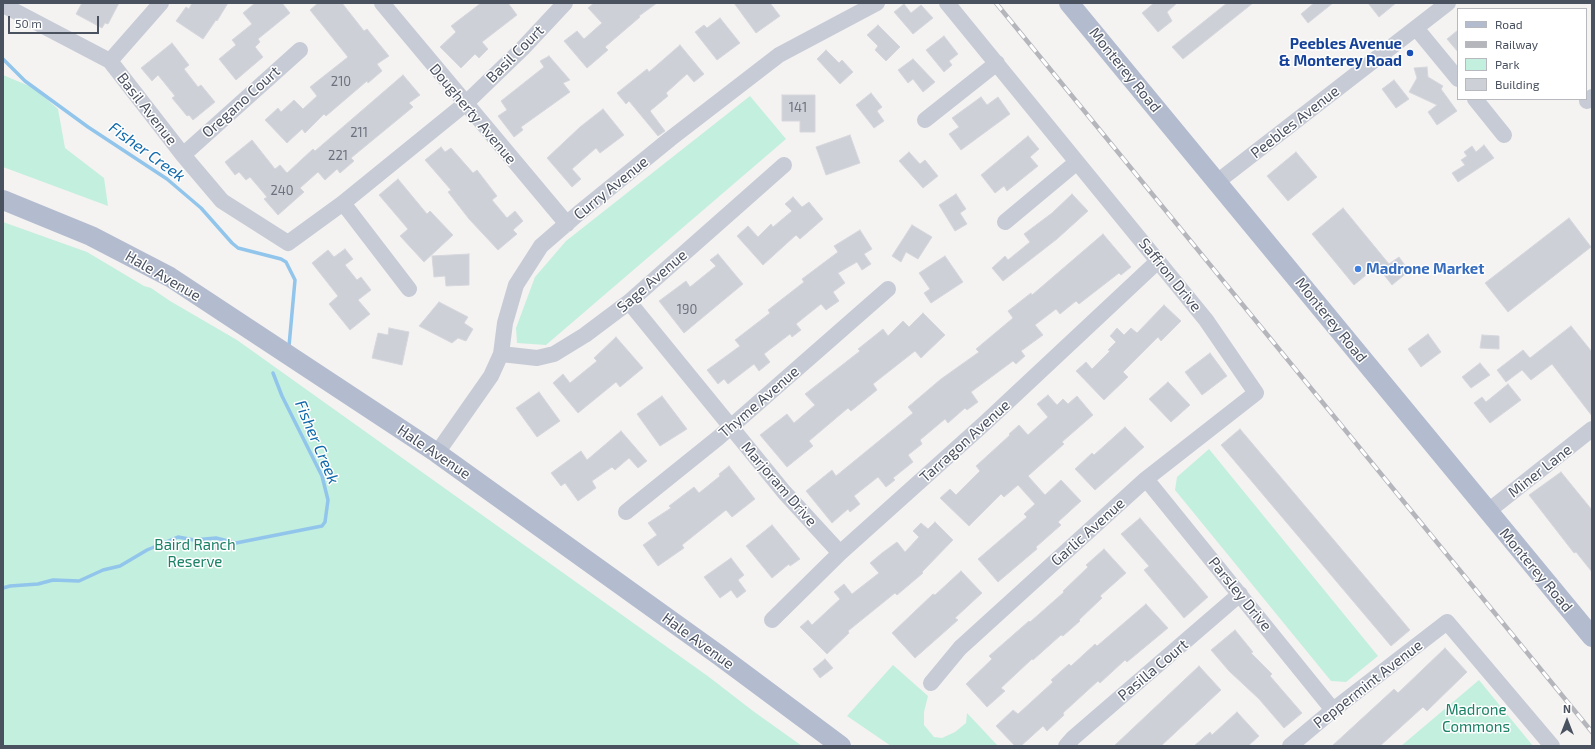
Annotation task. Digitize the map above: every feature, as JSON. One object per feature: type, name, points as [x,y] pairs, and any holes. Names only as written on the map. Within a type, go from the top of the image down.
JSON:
[{"type":"main road","name":"Monterey Road","points":[[1069,3],[1592,637]]},
{"type":"main road","name":"Hale Avenue","points":[[3,200],[90,236],[170,277],[437,453],[720,656],[841,746]]},
{"type":"street","name":"Basil Avenue","points":[[4,3],[5,6],[110,62],[183,155],[222,201],[288,243],[343,203],[465,104]]},
{"type":"street","points":[[110,62],[161,3]]},
{"type":"street","name":"Dougherty Avenue","points":[[382,3],[566,224]]},
{"type":"street","name":"Basil Court","points":[[465,104],[524,48],[565,3]]},
{"type":"street","name":"Curry Avenue","points":[[437,453],[491,376],[501,354],[505,323],[516,286],[541,246],[670,140],[778,55],[877,3]]},
{"type":"street","name":"Saffron Drive","points":[[947,3],[1206,320],[1256,393]]},
{"type":"street","name":"Peebles Avenue","points":[[1217,182],[1448,3]]},
{"type":"street","points":[[1416,28],[1457,77]]},
{"type":"street","name":"Oregano Court","points":[[183,155],[300,50]]},
{"type":"street","points":[[925,120],[997,64]]},
{"type":"street","points":[[1476,100],[1504,135]]},
{"type":"street","points":[[1005,222],[1077,162]]},
{"type":"street","name":"Sage Avenue","points":[[501,354],[537,358],[554,354],[585,335],[629,302],[784,165]]},
{"type":"street","points":[[343,203],[409,289]]},
{"type":"street","name":"Tarragon Avenue","points":[[772,620],[840,553],[986,422],[1158,261]]},
{"type":"street","name":"Thyme Avenue","points":[[626,512],[730,428],[888,288]]},
{"type":"street","name":"Marjoram Drive","points":[[629,302],[730,428],[784,492],[840,553]]},
{"type":"street","name":"Garlic Avenue","points":[[930,683],[960,648],[1146,479],[1256,393]]},
{"type":"street","name":"Miner Lane","points":[[1488,512],[1592,430]]},
{"type":"street","name":"Parsley Drive","points":[[1146,479],[1333,710]]},
{"type":"street","name":"Pasilla Court","points":[[1066,746],[1073,738],[1240,594]]},
{"type":"street","name":"Peppermint Avenue","points":[[1290,746],[1333,710],[1447,622],[1552,746]]},
{"type":"green space","points":[[3,75],[34,88],[58,109],[65,148],[104,178],[108,206],[3,167]]},
{"type":"green space","points":[[750,96],[786,139],[546,345],[517,343],[516,328],[535,277],[566,241]]},
{"type":"green space","name":"Baird Ranch Reserve","points":[[3,222],[87,252],[144,286],[151,288],[170,301],[237,340],[709,677],[802,746],[3,746]]},
{"type":"green space","points":[[1209,449],[1378,656],[1346,682],[1331,681],[1175,490],[1177,477]]},
{"type":"green space","points":[[893,665],[928,696],[924,712],[924,725],[934,737],[942,738],[955,732],[966,723],[967,713],[998,746],[891,746],[847,716]]},
{"type":"green space","name":"Madrone Commons","points":[[1479,680],[1533,746],[1401,746]]},
{"type":"building","points":[[82,3],[119,3],[108,24],[105,23],[102,28],[76,14]]},
{"type":"building","points":[[192,3],[228,3],[217,21],[216,20],[203,39],[176,21],[186,7],[189,9]]},
{"type":"building","points":[[255,3],[282,3],[290,13],[258,39],[260,42],[255,47],[263,57],[236,80],[219,59],[236,45],[232,40],[252,24],[243,13]]},
{"type":"building","points":[[318,3],[342,3],[364,31],[367,29],[389,56],[377,64],[382,71],[368,83],[367,81],[326,116],[324,114],[305,133],[302,129],[287,143],[265,120],[278,108],[281,112],[294,100],[303,109],[317,96],[310,87],[348,57],[310,10]]},
{"type":"building","points":[[481,3],[508,3],[517,15],[482,42],[488,49],[479,58],[475,54],[461,68],[440,47],[456,32],[451,26]]},
{"type":"building","points":[[594,3],[657,3],[639,16],[640,17],[605,47],[608,50],[587,68],[564,41],[577,31],[584,39],[602,23],[588,8]]},
{"type":"building","points":[[734,3],[770,3],[780,16],[756,33]]},
{"type":"building","points":[[1154,3],[1177,3],[1167,12],[1172,21],[1158,32],[1142,13]]},
{"type":"building","points":[[1227,3],[1253,3],[1183,59],[1172,47]]},
{"type":"building","points":[[1314,3],[1333,3],[1308,23],[1301,14]]},
{"type":"building","points":[[1368,3],[1396,3],[1379,17]]},
{"type":"building","points":[[904,4],[911,13],[921,5],[933,18],[913,34],[894,12]]},
{"type":"building","points":[[720,18],[740,43],[717,60],[695,32],[704,25],[707,28]]},
{"type":"building","points":[[878,25],[900,47],[886,61],[875,50],[878,46],[867,35]]},
{"type":"building","points":[[1457,31],[1457,51],[1447,39]]},
{"type":"building","points":[[944,36],[958,54],[949,61],[952,65],[944,72],[926,50]]},
{"type":"building","points":[[172,43],[189,65],[184,69],[198,87],[201,85],[215,102],[193,120],[189,115],[187,116],[172,98],[175,96],[158,75],[152,81],[141,68]]},
{"type":"building","points":[[680,45],[704,74],[694,82],[687,74],[666,93],[668,96],[650,111],[665,131],[658,136],[629,101],[626,104],[617,93],[647,69],[649,72]]},
{"type":"building","points":[[826,50],[839,63],[842,60],[853,72],[840,84],[817,59]]},
{"type":"building","points":[[549,56],[570,80],[563,83],[570,92],[521,127],[523,130],[514,137],[498,116],[507,110],[501,101],[544,67],[540,61]]},
{"type":"building","points":[[913,59],[935,82],[923,92],[913,79],[908,83],[898,70]]},
{"type":"building","points":[[1427,67],[1428,77],[1443,86],[1441,89],[1457,111],[1437,125],[1428,112],[1437,105],[1409,92],[1417,78],[1414,68]]},
{"type":"building","points":[[403,75],[420,95],[409,103],[413,107],[351,158],[354,161],[340,173],[337,169],[325,180],[318,172],[300,188],[304,192],[278,215],[264,199],[267,197],[250,177],[246,180],[239,172],[235,175],[225,162],[252,140],[275,169],[280,165],[287,173],[313,149],[315,151]]},
{"type":"building","points":[[1394,80],[1409,99],[1396,108],[1382,89]]},
{"type":"building","points":[[871,93],[882,107],[877,111],[884,121],[874,128],[856,105]]},
{"type":"building","points":[[782,95],[815,95],[815,132],[800,132],[800,121],[782,121]]},
{"type":"building","points":[[981,97],[987,105],[998,97],[1010,114],[961,150],[949,134],[959,127],[952,118]]},
{"type":"building","points":[[603,109],[624,135],[600,153],[596,148],[572,169],[581,179],[572,187],[547,158],[580,127]]},
{"type":"building","points":[[850,135],[860,163],[826,175],[816,147]]},
{"type":"building","points":[[1028,136],[1039,149],[1030,157],[1038,166],[1007,191],[1004,186],[995,193],[981,175]]},
{"type":"building","points":[[1484,145],[1494,158],[1458,182],[1452,173],[1465,165],[1461,160],[1467,156],[1464,152],[1472,146],[1476,152]]},
{"type":"building","points":[[441,147],[445,152],[451,148],[473,173],[477,170],[497,196],[492,200],[507,218],[515,211],[523,221],[513,230],[517,234],[498,250],[469,219],[448,192],[451,190],[425,160]]},
{"type":"building","points":[[909,152],[920,164],[925,160],[938,176],[923,188],[899,161]]},
{"type":"building","points":[[1296,152],[1317,177],[1288,201],[1267,176]]},
{"type":"building","points":[[398,179],[427,214],[430,211],[453,235],[424,262],[400,236],[408,229],[379,195]]},
{"type":"building","points":[[956,194],[966,209],[960,213],[967,224],[955,231],[939,205]]},
{"type":"building","points":[[1072,194],[1088,211],[1057,239],[1003,281],[992,268],[1005,256],[1008,260],[1030,242],[1024,234],[1052,213]]},
{"type":"building","points":[[793,197],[802,207],[809,202],[823,219],[800,239],[796,235],[763,265],[737,236],[748,226],[758,237],[771,224],[773,227],[792,211],[785,204]]},
{"type":"building","points":[[1343,208],[1389,264],[1399,257],[1409,271],[1392,285],[1377,266],[1354,285],[1312,234]]},
{"type":"building","points":[[1569,218],[1591,247],[1508,312],[1485,283]]},
{"type":"building","points":[[912,225],[932,237],[918,259],[906,252],[901,262],[892,256]]},
{"type":"building","points":[[860,230],[872,249],[864,254],[871,264],[862,270],[857,262],[838,273],[845,283],[833,292],[839,301],[826,310],[821,304],[796,324],[801,330],[792,337],[790,334],[764,354],[770,362],[759,371],[754,364],[728,384],[724,379],[718,384],[707,370],[740,346],[735,340],[770,313],[768,310],[804,282],[802,279],[838,252],[834,246]]},
{"type":"building","points":[[1103,234],[1131,267],[1121,275],[1119,273],[1079,304],[1076,301],[1060,314],[1056,309],[1035,325],[1043,335],[1021,351],[1025,356],[1016,364],[1013,361],[971,392],[978,402],[967,410],[965,408],[948,423],[945,419],[920,440],[922,444],[908,455],[913,462],[893,478],[895,480],[886,487],[878,477],[854,496],[860,504],[850,512],[848,509],[832,523],[806,491],[832,470],[836,476],[913,413],[908,407],[941,379],[979,352],[976,349],[1013,318],[1008,311],[1031,293],[1032,295]]},
{"type":"building","points":[[345,249],[353,259],[345,265],[357,280],[361,277],[371,290],[358,300],[370,314],[350,330],[329,304],[338,296],[312,263],[328,250],[334,257]]},
{"type":"building","points":[[469,254],[469,285],[446,286],[445,276],[434,277],[432,256]]},
{"type":"building","points":[[718,254],[743,284],[684,333],[659,301],[686,281],[690,287],[716,266],[710,260]]},
{"type":"building","points":[[945,256],[963,282],[931,303],[924,293],[930,289],[919,273]]},
{"type":"building","points":[[439,302],[468,317],[464,323],[473,329],[466,341],[458,338],[452,343],[419,326]]},
{"type":"building","points":[[1164,305],[1181,321],[1161,341],[1158,337],[1123,372],[1128,377],[1104,400],[1076,371],[1086,362],[1092,369],[1110,351],[1108,350],[1116,342],[1110,336],[1117,328],[1124,335],[1131,328],[1137,333]]},
{"type":"building","points":[[923,313],[945,335],[921,358],[915,351],[873,384],[877,390],[851,411],[848,408],[809,441],[813,446],[787,467],[760,435],[787,414],[794,423],[815,405],[805,394],[860,351],[858,349],[883,329],[888,336],[903,321],[909,327]]},
{"type":"building","points":[[1571,326],[1592,352],[1592,416],[1552,364],[1531,380],[1522,370],[1506,382],[1497,370],[1523,350],[1530,358]]},
{"type":"building","points":[[389,328],[409,332],[402,365],[372,358],[378,333],[388,335]]},
{"type":"building","points":[[1428,334],[1441,352],[1421,367],[1408,349]]},
{"type":"building","points":[[1482,335],[1499,336],[1499,349],[1480,348]]},
{"type":"building","points":[[616,337],[643,368],[620,387],[616,382],[578,413],[553,383],[563,374],[570,383],[597,361],[594,358]]},
{"type":"building","points":[[1210,353],[1227,376],[1202,395],[1185,372]]},
{"type":"building","points":[[1480,363],[1490,375],[1471,388],[1462,377]]},
{"type":"building","points":[[1168,382],[1190,405],[1171,422],[1149,399]]},
{"type":"building","points":[[1508,384],[1521,400],[1490,423],[1474,403],[1482,397],[1486,402]]},
{"type":"building","points":[[539,392],[560,421],[537,437],[516,408]]},
{"type":"building","points":[[1048,395],[1057,405],[1063,399],[1068,404],[1077,396],[1093,415],[1062,442],[1064,444],[1028,476],[1045,495],[1061,480],[1081,501],[1058,522],[1061,525],[1036,547],[1037,549],[998,582],[978,559],[1027,517],[1024,514],[1035,504],[1018,485],[1004,497],[1001,494],[969,526],[940,498],[950,489],[956,495],[980,471],[976,466],[1019,425],[1028,435],[1048,417],[1037,404]]},
{"type":"building","points":[[662,396],[687,429],[660,446],[637,414]]},
{"type":"building","points":[[1125,427],[1144,447],[1095,490],[1075,469],[1092,453],[1094,455]]},
{"type":"building","points":[[1240,429],[1410,630],[1391,646],[1221,445]]},
{"type":"building","points":[[621,431],[647,461],[638,468],[629,458],[615,470],[612,467],[592,481],[596,488],[578,501],[565,483],[561,486],[551,473],[581,451],[587,460]]},
{"type":"building","points":[[729,466],[755,499],[732,517],[726,510],[682,545],[684,548],[658,566],[643,545],[657,535],[648,523],[671,508],[669,506],[694,487],[699,493],[720,476],[719,474]]},
{"type":"building","points":[[1561,472],[1592,510],[1592,572],[1576,552],[1574,553],[1529,495]]},
{"type":"building","points":[[1140,518],[1208,597],[1184,618],[1144,570],[1149,566],[1121,534]]},
{"type":"building","points":[[935,522],[953,540],[922,572],[923,573],[897,595],[895,593],[848,631],[849,633],[827,654],[800,627],[808,620],[812,625],[840,599],[834,592],[844,584],[852,594],[879,573],[870,563],[882,553],[897,542],[905,552],[919,537],[913,531],[921,523],[928,529]]},
{"type":"building","points":[[772,525],[800,559],[790,566],[789,564],[772,578],[746,546]]},
{"type":"building","points":[[1104,549],[1126,573],[1100,596],[1102,598],[1079,620],[1080,621],[1063,636],[1061,635],[1033,660],[1032,659],[1001,688],[1005,691],[987,707],[966,684],[992,659],[989,656],[1064,592],[1063,591],[1088,567],[1086,565]]},
{"type":"building","points":[[731,558],[744,575],[738,580],[746,591],[737,598],[731,590],[720,598],[704,577]]},
{"type":"building","points":[[961,571],[982,593],[955,618],[958,620],[915,658],[892,633],[933,594],[935,595]]},
{"type":"building","points":[[1146,604],[1168,628],[1127,662],[1125,660],[1100,683],[1098,681],[1063,713],[1064,715],[1047,731],[1043,726],[1021,746],[1015,746],[996,726],[1013,710],[1018,714],[1053,682],[1051,680],[1069,664],[1071,666],[1095,644],[1097,646]]},
{"type":"building","points":[[1235,630],[1253,652],[1251,653],[1272,674],[1270,676],[1302,713],[1284,728],[1259,699],[1229,671],[1211,650]]},
{"type":"building","points":[[1445,648],[1467,672],[1427,711],[1423,707],[1380,746],[1332,746],[1394,689],[1398,693]]},
{"type":"building","points":[[825,659],[833,668],[820,678],[813,669]]},
{"type":"building","points":[[1199,666],[1221,690],[1161,746],[1114,746]]},
{"type":"building","points":[[1237,712],[1259,736],[1248,746],[1194,746],[1210,732],[1212,735]]},
{"type":"waterway","name":"Fisher Creek","points":[[3,59],[25,81],[88,127],[167,179],[201,208],[238,248],[281,259],[286,262],[295,280],[289,346]]},
{"type":"waterway","name":"Fisher Creek","points":[[3,588],[38,584],[53,580],[79,581],[103,570],[120,566],[147,550],[178,537],[194,540],[216,538],[236,543],[322,526],[325,522],[328,500],[322,476],[282,396],[273,373]]},
{"type":"railway","points":[[996,3],[1592,732]]},
{"type":"place","name":"Peebles Avenue & Monterey Road","points":[[1410,53]]},
{"type":"place","name":"Madrone Market","points":[[1358,269]]}]
